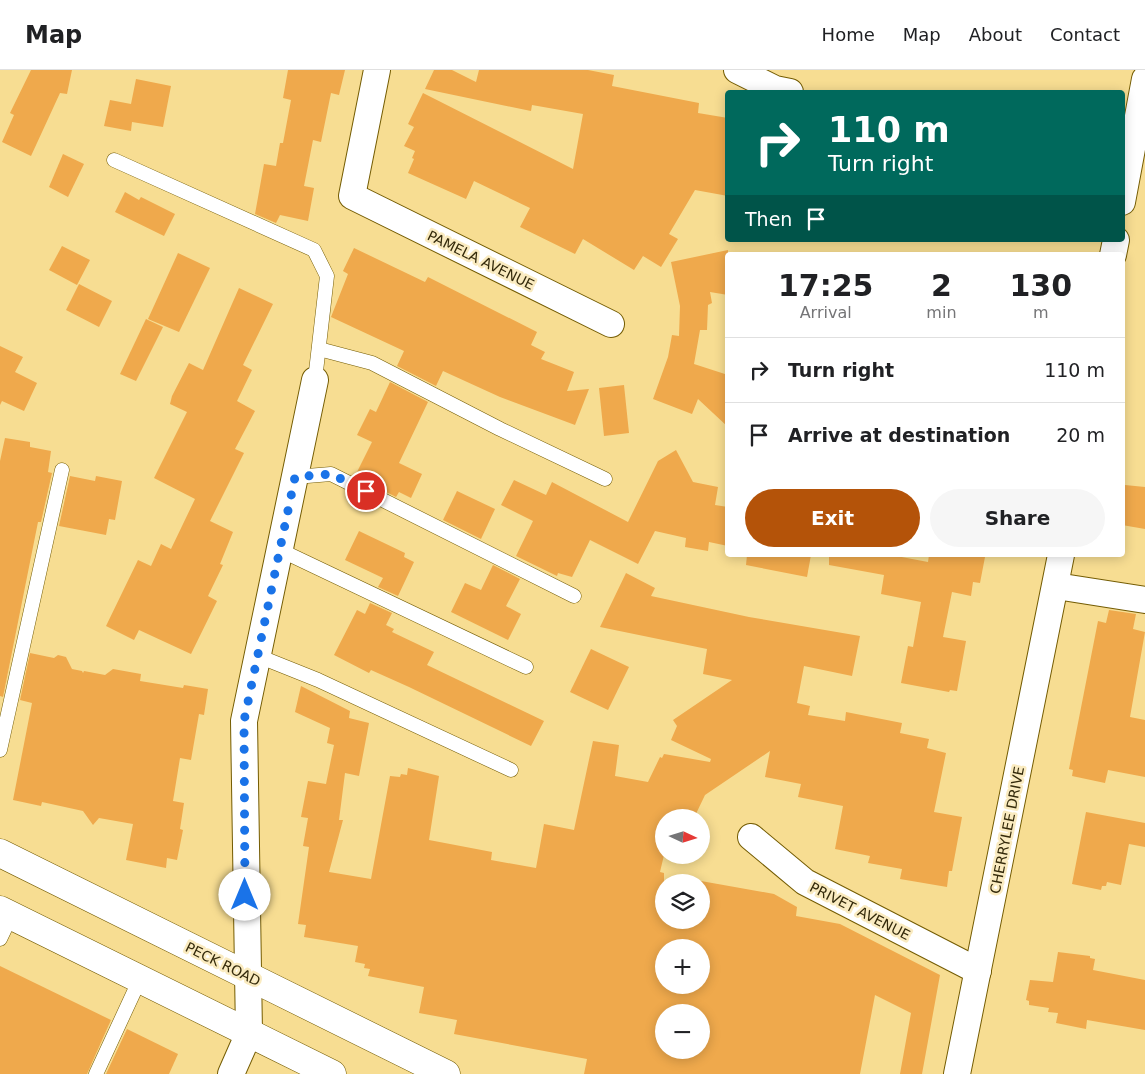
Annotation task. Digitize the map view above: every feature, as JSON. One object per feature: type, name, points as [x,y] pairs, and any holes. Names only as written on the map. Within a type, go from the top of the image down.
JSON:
[{"type":"main road","name":"PECK ROAD","points":[[0,853],[446,1074]]},
{"type":"main road","points":[[4,922],[140,979],[332,1074]]},
{"type":"street","name":"PAMELA AVENUE","points":[[377,70],[352,196],[611,324]]},
{"type":"street","points":[[737,70],[775,90]]},
{"type":"street","points":[[1125,190],[1132,162],[1145,79]]},
{"type":"street","points":[[231,1074],[249,1033],[244,721],[315,380]]},
{"type":"street","name":"CHERRYLEE DRIVE","points":[[957,1074],[1061,557]]},
{"type":"street","points":[[1056,586],[1145,600]]},
{"type":"street","name":"PRIVET AVENUE","points":[[751,837],[805,882],[978,972]]},
{"type":"lane","points":[[114,160],[314,250],[326,276],[315,380]]},
{"type":"lane","points":[[318,349],[372,362],[500,429],[605,479]]},
{"type":"lane","points":[[0,750],[62,470]]},
{"type":"lane","points":[[295,477],[331,474],[574,596]]},
{"type":"lane","points":[[280,550],[526,667]]},
{"type":"lane","points":[[258,656],[318,680],[511,770]]},
{"type":"lane","points":[[96,1074],[140,979]]},
{"type":"building","points":[[31,70],[72,70],[67,94],[60,93],[31,156],[2,142],[14,115],[10,113]]},
{"type":"building","points":[[288,70],[345,70],[339,95],[331,93],[321,142],[313,140],[304,186],[314,188],[308,221],[280,215],[276,223],[255,214],[264,164],[276,166],[280,143],[283,143],[291,100],[283,98]]},
{"type":"building","points":[[434,70],[452,70],[476,82],[479,70],[588,70],[614,75],[612,86],[699,103],[698,113],[725,118],[725,195],[695,190],[669,234],[678,239],[661,267],[643,256],[634,270],[583,239],[575,254],[520,227],[530,208],[474,181],[466,199],[408,173],[415,151],[404,146],[414,127],[408,124],[423,93],[573,169],[583,114],[532,105],[531,111],[425,89]]},
{"type":"building","points":[[136,79],[171,86],[163,127],[132,122],[131,131],[104,126],[110,100],[131,104]]},
{"type":"building","points":[[63,154],[84,164],[68,197],[49,187]]},
{"type":"building","points":[[125,192],[139,200],[141,197],[175,214],[164,236],[115,212]]},
{"type":"building","points":[[62,246],[90,260],[77,285],[49,270]]},
{"type":"building","points":[[354,248],[425,282],[428,277],[537,332],[531,345],[545,352],[541,359],[574,372],[567,391],[589,389],[575,425],[500,397],[443,371],[436,386],[397,366],[404,351],[331,317],[348,274],[343,271]]},
{"type":"building","points":[[728,250],[728,252],[725,252],[725,294],[710,292],[712,303],[708,305],[707,330],[700,330],[694,364],[725,374],[725,424],[698,399],[692,414],[653,399],[668,357],[672,335],[679,336],[680,306],[671,262]]},
{"type":"building","points":[[178,253],[210,268],[179,332],[148,319]]},
{"type":"building","points":[[79,284],[112,301],[99,327],[66,310]]},
{"type":"building","points":[[239,288],[273,304],[243,365],[252,370],[237,401],[255,411],[235,449],[244,453],[210,521],[233,532],[220,564],[223,565],[208,596],[217,601],[191,654],[139,630],[134,640],[106,626],[138,560],[151,566],[161,544],[171,549],[195,499],[154,478],[187,412],[170,404],[172,396],[189,363],[203,370]]},
{"type":"building","points":[[146,319],[163,327],[136,381],[120,374]]},
{"type":"building","points":[[0,346],[23,357],[15,372],[37,383],[24,411],[2,401],[0,405]]},
{"type":"building","points":[[390,382],[428,402],[399,463],[422,474],[411,498],[399,492],[396,497],[355,476],[372,442],[357,435],[370,409],[376,412]]},
{"type":"building","points":[[624,385],[629,433],[604,436],[599,388]]},
{"type":"building","points":[[5,438],[30,442],[30,447],[51,451],[48,472],[52,473],[41,522],[38,522],[3,697],[0,696],[0,461]]},
{"type":"building","points":[[676,450],[693,482],[718,487],[715,505],[725,507],[725,545],[709,542],[708,551],[685,547],[686,538],[655,531],[638,564],[590,540],[572,577],[558,573],[557,576],[516,556],[533,521],[501,505],[514,480],[546,495],[552,482],[628,522],[658,461]]},
{"type":"building","points":[[70,476],[95,481],[96,476],[122,481],[115,520],[109,519],[106,535],[59,526]]},
{"type":"building","points":[[1125,485],[1145,487],[1145,529],[1125,526]]},
{"type":"building","points":[[457,491],[495,509],[481,539],[443,520]]},
{"type":"building","points":[[359,531],[405,553],[404,557],[414,562],[398,596],[378,587],[383,578],[345,560]]},
{"type":"building","points":[[747,557],[811,557],[807,577],[746,565]]},
{"type":"building","points":[[829,557],[902,557],[928,562],[929,557],[985,557],[980,583],[973,582],[971,596],[952,592],[943,637],[966,641],[957,691],[950,690],[949,692],[901,683],[908,646],[913,647],[921,602],[881,594],[884,575],[829,565]]},
{"type":"building","points":[[493,565],[520,579],[506,606],[521,614],[508,640],[451,612],[465,583],[481,590]]},
{"type":"building","points":[[626,573],[655,588],[651,596],[749,617],[860,636],[852,676],[804,666],[797,703],[810,706],[808,715],[845,721],[846,712],[902,723],[900,733],[929,739],[927,748],[946,753],[934,812],[962,817],[952,871],[949,871],[947,887],[900,879],[902,869],[868,863],[870,856],[835,849],[843,806],[798,797],[801,784],[765,777],[770,751],[705,795],[698,809],[655,809],[655,864],[662,864],[660,872],[664,874],[655,874],[655,929],[710,929],[710,883],[774,894],[797,907],[796,916],[840,924],[940,975],[922,1074],[900,1074],[911,1013],[875,995],[860,1074],[584,1074],[587,1059],[454,1034],[457,1020],[419,1013],[424,987],[368,976],[370,969],[364,968],[365,964],[355,962],[358,946],[304,937],[306,925],[298,924],[309,847],[303,846],[308,818],[301,817],[308,781],[326,784],[334,745],[327,743],[330,728],[295,712],[301,686],[350,711],[349,718],[369,723],[359,776],[345,773],[339,820],[343,820],[329,872],[371,879],[390,776],[400,777],[401,774],[407,775],[408,768],[439,776],[429,840],[492,852],[491,860],[536,868],[544,824],[574,830],[593,741],[619,745],[615,776],[648,782],[660,757],[662,758],[664,754],[710,762],[711,759],[671,740],[677,726],[673,720],[732,680],[703,674],[707,649],[600,627]]},
{"type":"building","points":[[370,603],[392,613],[386,625],[394,629],[392,632],[434,652],[427,665],[544,721],[531,746],[409,687],[371,670],[369,673],[334,655],[357,610],[365,614]]},
{"type":"building","points":[[1109,610],[1136,614],[1133,629],[1145,632],[1130,717],[1145,720],[1145,777],[1108,770],[1105,783],[1072,776],[1073,770],[1069,769],[1098,621],[1106,623]]},
{"type":"building","points":[[591,649],[629,667],[608,710],[570,692]]},
{"type":"building","points":[[30,653],[54,658],[58,655],[66,657],[72,669],[82,671],[83,673],[84,671],[105,675],[113,669],[141,674],[140,681],[183,688],[184,685],[208,689],[204,715],[199,714],[191,760],[180,758],[173,801],[184,803],[180,829],[183,830],[177,860],[167,858],[166,868],[126,860],[133,824],[99,818],[93,825],[83,811],[42,802],[41,806],[13,800],[32,703],[20,700]]},
{"type":"building","points":[[1086,812],[1145,823],[1145,847],[1129,844],[1121,885],[1107,882],[1106,886],[1102,886],[1101,890],[1072,884]]},
{"type":"building","points":[[1058,952],[1090,956],[1090,958],[1095,959],[1093,970],[1145,980],[1145,1030],[1087,1020],[1086,1029],[1056,1023],[1058,1013],[1048,1012],[1049,1008],[1029,1005],[1029,1001],[1026,1000],[1030,980],[1053,982]]},
{"type":"building","points":[[0,966],[111,1020],[87,1074],[0,1074]]},
{"type":"building","points":[[127,1029],[178,1054],[169,1074],[106,1074]]},
{"type":"route","points":[[245,895],[244,721],[295,477],[331,474],[366,491]]}]
